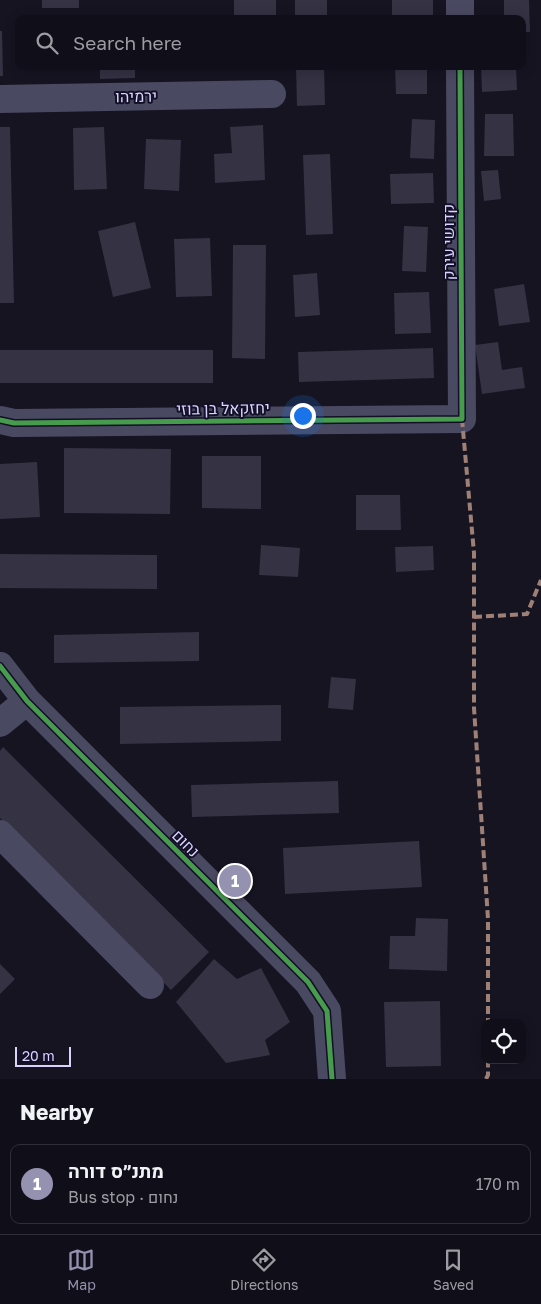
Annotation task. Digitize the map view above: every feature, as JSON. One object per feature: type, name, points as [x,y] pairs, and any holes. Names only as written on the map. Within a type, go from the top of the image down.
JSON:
[{"type":"street","points":[[460,0],[460,15]]},
{"type":"street","name":"קדושי עירק","points":[[460,70],[462,418]]},
{"type":"street","name":"ירמיהו","points":[[0,99],[272,94]]},
{"type":"street","name":"יחזקאל בן בוזי","points":[[5,423],[462,418]]},
{"type":"street","name":"נחום","points":[[0,666],[28,701],[308,982],[327,1011],[332,1079]]},
{"type":"street","points":[[0,723],[28,701]]},
{"type":"street","points":[[0,834],[150,985]]},
{"type":"building","points":[[42,0],[79,0],[79,8],[42,8]]},
{"type":"building","points":[[234,0],[276,0],[276,15],[234,15]]},
{"type":"building","points":[[295,0],[327,0],[327,15],[295,15]]},
{"type":"building","points":[[392,0],[433,0],[433,15],[392,15]]},
{"type":"building","points":[[504,0],[529,0],[530,32],[526,32],[526,15],[504,15]]},
{"type":"building","points":[[0,31],[2,31],[3,76],[0,76]]},
{"type":"building","points":[[100,70],[135,70],[135,78],[100,79]]},
{"type":"building","points":[[296,70],[324,70],[325,105],[297,106]]},
{"type":"building","points":[[395,70],[427,70],[427,94],[396,94]]},
{"type":"building","points":[[481,70],[516,70],[517,90],[482,92]]},
{"type":"building","points":[[485,114],[513,114],[514,156],[484,156]]},
{"type":"building","points":[[412,119],[435,120],[434,159],[410,158]]},
{"type":"building","points":[[263,125],[265,180],[215,183],[214,154],[232,153],[230,127]]},
{"type":"building","points":[[0,127],[10,127],[14,303],[0,303]]},
{"type":"building","points":[[104,127],[107,189],[74,190],[73,128]]},
{"type":"building","points":[[146,139],[181,140],[179,191],[144,189]]},
{"type":"building","points":[[330,154],[333,234],[306,235],[303,155]]},
{"type":"building","points":[[498,170],[501,199],[484,201],[481,171]]},
{"type":"building","points":[[433,173],[434,203],[391,204],[390,174]]},
{"type":"building","points":[[135,222],[151,288],[113,297],[98,231]]},
{"type":"building","points":[[404,226],[428,227],[426,272],[402,271]]},
{"type":"building","points":[[210,238],[212,296],[176,297],[174,239]]},
{"type":"building","points":[[233,245],[266,245],[265,359],[232,358]]},
{"type":"building","points":[[317,273],[320,315],[295,317],[293,275]]},
{"type":"building","points":[[524,284],[530,322],[499,326],[494,289]]},
{"type":"building","points":[[429,292],[431,333],[395,334],[394,293]]},
{"type":"building","points":[[498,342],[502,370],[522,367],[525,388],[482,394],[475,345]]},
{"type":"building","points":[[433,348],[434,378],[299,382],[298,352]]},
{"type":"building","points":[[0,350],[213,350],[213,383],[0,383]]},
{"type":"building","points":[[64,448],[171,449],[170,514],[64,513]]},
{"type":"building","points":[[202,456],[261,456],[261,509],[202,508]]},
{"type":"building","points":[[37,462],[40,517],[0,519],[0,464]]},
{"type":"building","points":[[356,495],[400,495],[401,530],[356,530]]},
{"type":"building","points":[[261,545],[300,548],[298,577],[259,575]]},
{"type":"building","points":[[433,546],[434,570],[396,572],[395,547]]},
{"type":"building","points":[[0,554],[157,555],[157,589],[0,588]]},
{"type":"building","points":[[199,632],[199,661],[54,663],[54,635]]},
{"type":"building","points":[[331,677],[356,679],[353,710],[328,708]]},
{"type":"building","points":[[281,705],[281,741],[120,744],[120,707]]},
{"type":"building","points":[[3,747],[209,952],[171,990],[0,818],[0,751]]},
{"type":"building","points":[[338,781],[339,813],[192,817],[191,785]]},
{"type":"building","points":[[419,841],[422,887],[285,894],[283,848]]},
{"type":"building","points":[[416,918],[448,919],[447,971],[389,969],[390,936],[415,936]]},
{"type":"building","points":[[214,959],[237,979],[261,968],[290,1022],[265,1040],[270,1055],[226,1063],[176,1002]]},
{"type":"building","points":[[0,964],[15,979],[0,994]]},
{"type":"building","points":[[440,1001],[441,1066],[386,1067],[384,1002]]},
{"type":"marked path","points":[[462,419],[474,553],[474,708],[488,919],[488,1019]]},
{"type":"marked path","points":[[474,617],[527,614],[541,580]]},
{"type":"marked path","points":[[486,1079],[488,1064]]},
{"type":"cycle path","points":[[0,420],[14,423],[462,419],[460,70]]},
{"type":"cycle path","points":[[0,666],[27,701],[308,982],[327,1011],[332,1079]]},
{"type":"place","name":"מתנ״ס דורה","points":[[235,881]]}]
